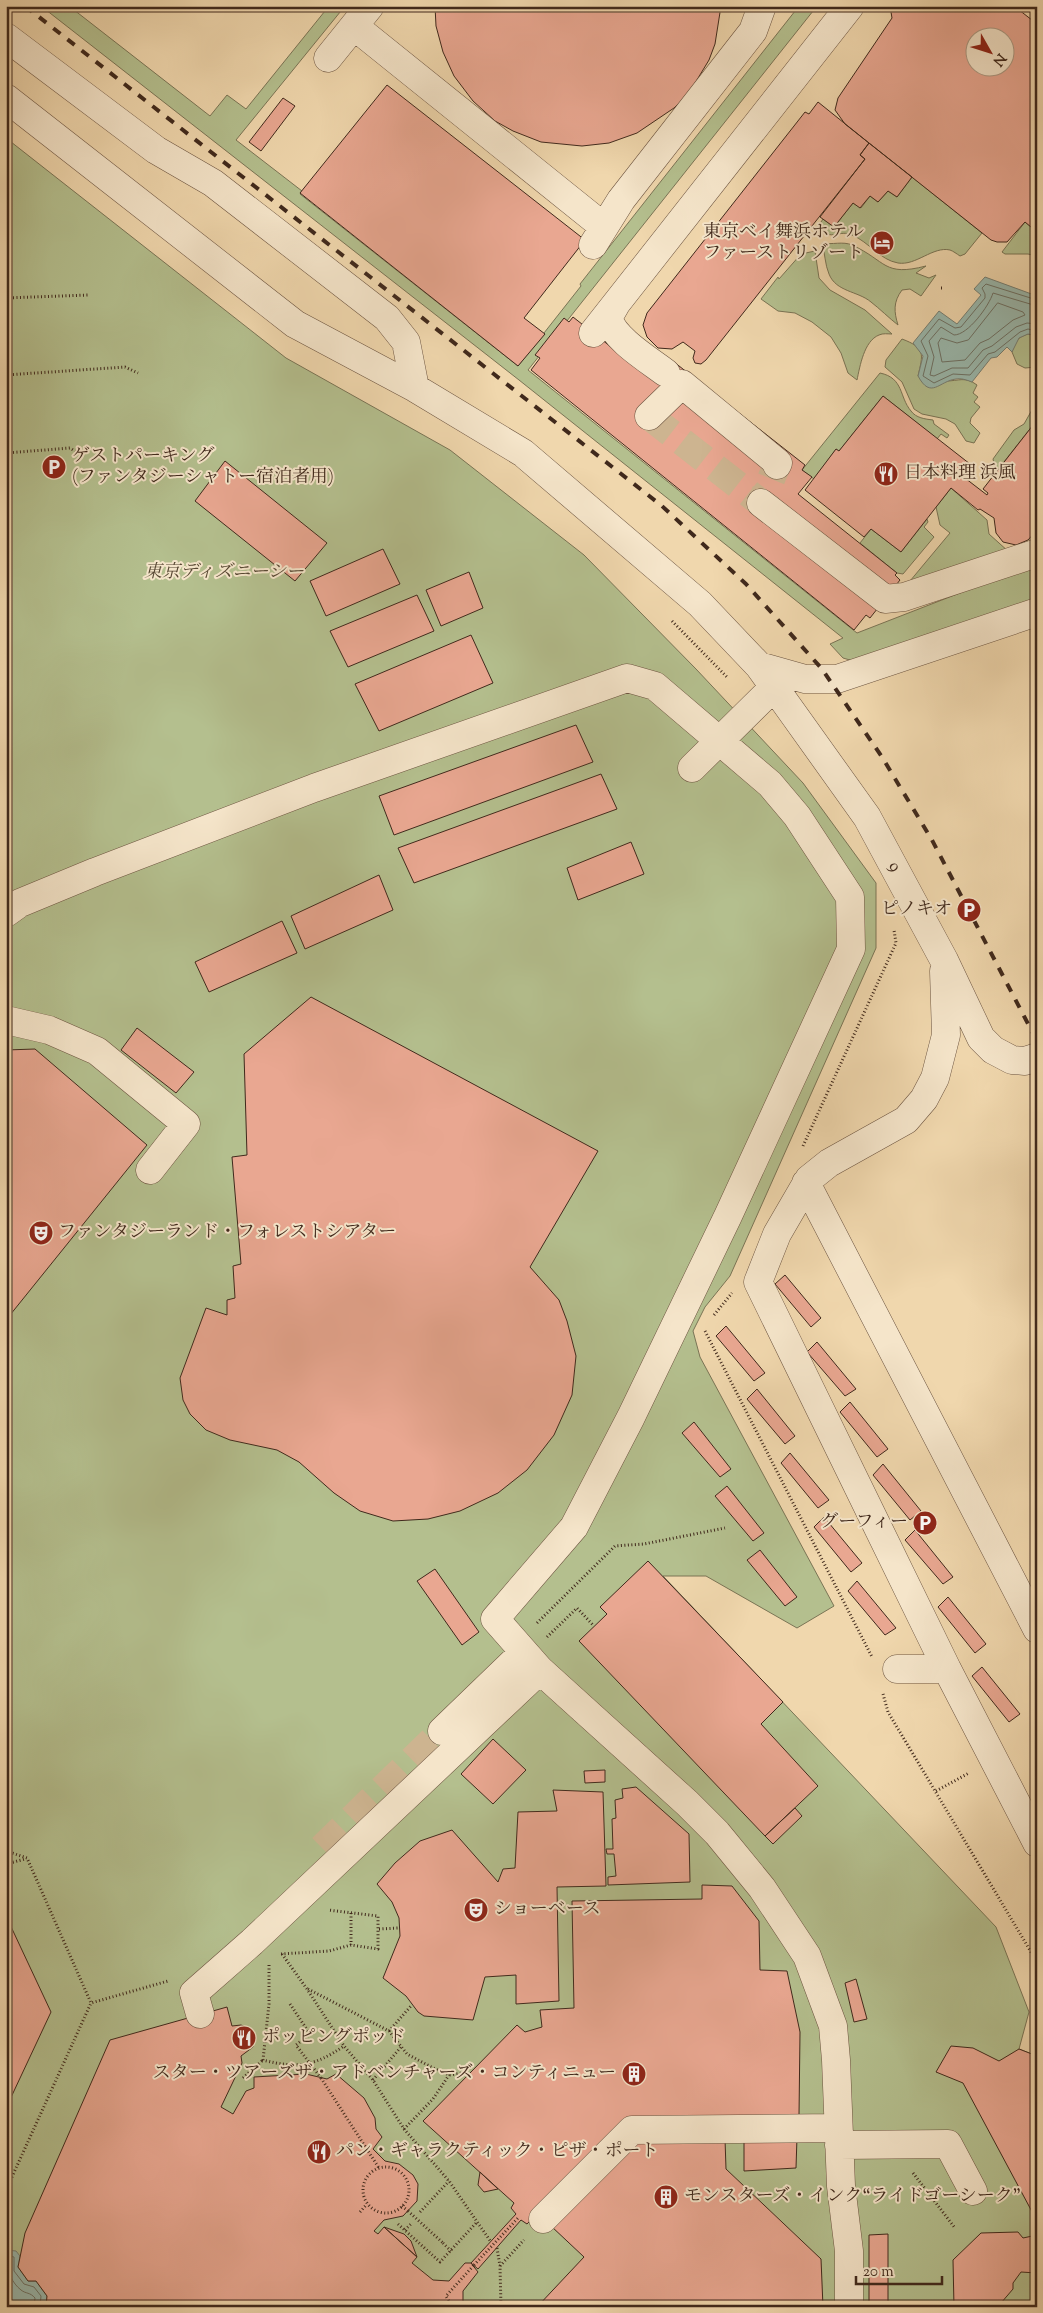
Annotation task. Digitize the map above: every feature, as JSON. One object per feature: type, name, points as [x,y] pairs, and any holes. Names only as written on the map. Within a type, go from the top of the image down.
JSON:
[{"type":"lane","points":[[328,58],[362,16],[598,236],[621,200],[753,31],[762,6]]},
{"type":"lane","points":[[593,333],[850,6]]},
{"type":"lane","points":[[6,37],[156,150],[213,183],[388,318],[406,342],[415,388]]},
{"type":"lane","name":"9","points":[[6,98],[295,324],[415,388],[523,453],[628,540],[700,604],[762,686],[866,817],[944,960],[981,1038],[993,1050],[1012,1060],[1031,1059]]},
{"type":"lane","points":[[616,304],[608,318],[610,326],[620,337],[666,373]]},
{"type":"lane","points":[[649,416],[682,384],[777,464]]},
{"type":"lane","points":[[761,503],[885,599],[904,597],[1037,553]]},
{"type":"lane","points":[[692,768],[719,741],[762,686],[805,679],[837,679],[1037,612]]},
{"type":"lane","points":[[6,913],[20,903],[122,861],[314,788],[628,678],[655,686],[770,784],[796,816],[850,897],[851,949],[728,1216],[631,1417],[574,1527],[495,1619],[534,1646],[717,1833],[762,1888],[807,1956],[833,2026],[841,2186],[849,2251],[849,2307]]},
{"type":"lane","points":[[944,960],[946,1035],[935,1078],[924,1099],[906,1120],[829,1163],[806,1183],[777,1234],[758,1282],[947,1668],[1037,1843]]},
{"type":"lane","points":[[6,1020],[49,1030],[97,1050],[186,1124],[150,1170]]},
{"type":"lane","points":[[806,1183],[1037,1629]]},
{"type":"lane","points":[[442,1731],[534,1646]]},
{"type":"lane","points":[[200,2014],[194,1993],[259,1935],[534,1646]]},
{"type":"lane","points":[[886,1666],[947,1668]]},
{"type":"lane","points":[[531,2218],[632,2130],[839,2136],[948,2144],[973,2192]]},
{"type":"path","points":[[6,298],[88,295]]},
{"type":"path","points":[[6,376],[125,367],[138,373]]},
{"type":"path","points":[[6,453],[70,448],[78,453]]},
{"type":"path","points":[[6,539],[13,539]]},
{"type":"path","points":[[669,616],[762,686]]},
{"type":"path","points":[[800,1152],[896,943],[894,926]]},
{"type":"path","points":[[712,1317],[735,1290]]},
{"type":"path","points":[[709,1324],[705,1330],[706,1335],[886,1666]]},
{"type":"path","points":[[534,1646],[615,1546],[644,1544],[726,1528]]},
{"type":"path","points":[[534,1646],[545,1639],[577,1608],[594,1626]]},
{"type":"path","points":[[882,1690],[888,1712],[1037,1962]]},
{"type":"path","points":[[6,1851],[27,1858],[91,2003],[6,2190]]},
{"type":"path","points":[[6,1864],[27,1858]]},
{"type":"path","points":[[275,1954],[329,1951],[352,1945],[378,1949],[378,1916],[329,1910]]},
{"type":"path","points":[[351,1913],[352,1945]]},
{"type":"path","points":[[378,1929],[398,1928]]},
{"type":"path","points":[[281,1954],[307,1989],[344,2046],[373,2080],[404,2129],[450,2182],[490,2242]]},
{"type":"path","points":[[243,2078],[263,2060],[269,2004],[269,1963]]},
{"type":"path","points":[[91,2003],[170,1980]]},
{"type":"path","points":[[307,1989],[389,2031],[407,2054],[450,2075],[463,2073],[472,2066]]},
{"type":"path","points":[[290,2004],[310,2034],[296,2045],[321,2078],[379,2168]]},
{"type":"path","points":[[389,2031],[411,2006]]},
{"type":"path","points":[[263,2060],[284,2066],[299,2066],[325,2059],[344,2046]]},
{"type":"path","points":[[373,2080],[401,2046]]},
{"type":"path","points":[[404,2129],[433,2099],[450,2075]]},
{"type":"path","points":[[379,2168],[394,2168],[405,2177],[409,2191],[402,2206],[392,2212],[379,2213],[367,2204],[362,2190],[367,2176],[379,2168]]},
{"type":"path","points":[[910,2169],[955,2228]]},
{"type":"path","points":[[420,2212],[450,2182]]},
{"type":"path","points":[[360,2212],[367,2204]]},
{"type":"path","points":[[402,2206],[451,2251]]},
{"type":"path","points":[[452,2307],[446,2296],[474,2266],[531,2218]]},
{"type":"path","points":[[500,2266],[531,2218]]},
{"type":"path","points":[[398,2224],[440,2262],[477,2222]]},
{"type":"path","points":[[405,2230],[411,2224]]},
{"type":"path","points":[[497,2248],[500,2266],[501,2307]]},
{"type":"green space","points":[[41,6],[69,6],[210,116],[227,95],[246,109],[329,6],[345,6],[236,140],[302,191],[300,194],[518,366],[581,286],[580,284],[799,6],[817,6],[528,370],[857,633],[1037,563],[1037,608],[860,663],[843,658],[830,644],[843,638],[519,380]]},
{"type":"green space","name":"東京ディズニーシー","points":[[6,138],[286,358],[450,450],[584,555],[696,669],[803,783],[876,883],[876,948],[730,1276],[705,1307],[693,1331],[700,1357],[834,1606],[797,1628],[706,1576],[663,1576],[996,1927],[1029,2012],[1019,2049],[1037,2056],[1037,2307],[6,2307]]},
{"type":"green space","points":[[912,177],[982,233],[965,254],[960,256],[950,250],[944,250],[931,253],[911,262],[898,263],[880,255],[852,235],[843,233],[831,235],[817,228],[823,219],[834,227],[853,203],[861,208],[870,196],[878,202],[888,191],[897,197]]},
{"type":"green space","points":[[1025,222],[1037,232],[1037,256],[1005,254],[1002,252]]},
{"type":"green space","points":[[822,243],[849,244],[886,266],[901,270],[926,266],[916,273],[929,278],[936,275],[921,296],[910,289],[902,290],[895,307],[898,325],[866,298],[842,288],[832,280]]},
{"type":"green space","points":[[815,251],[819,278],[830,290],[865,310],[892,334],[881,334],[874,338],[866,348],[857,380],[848,373],[841,353],[831,337],[812,322],[795,313],[778,311],[761,299],[778,277],[779,279],[801,254]]},
{"type":"green space","points":[[1028,334],[1037,336],[1037,367],[1025,368],[1017,364],[1012,352],[1017,340]]},
{"type":"green space","points":[[902,339],[915,345],[921,353],[918,376],[946,381],[965,380],[977,385],[973,393],[978,397],[974,402],[980,407],[971,418],[970,423],[980,433],[974,443],[966,441],[955,424],[946,419],[922,414],[914,409],[902,382],[885,367],[886,360]]},
{"type":"green space","points":[[880,373],[888,375],[893,379],[900,389],[907,406],[915,415],[933,420],[934,424],[949,435],[947,438],[941,434],[937,439],[883,396],[839,451],[836,449],[814,479],[802,470]]},
{"type":"green space","points":[[1037,401],[1037,420],[996,472],[993,459],[1014,430],[1024,424]]},
{"type":"green space","points":[[951,488],[987,520],[989,534],[1009,552],[910,581],[950,533],[940,525],[936,507]]},
{"type":"green space","points":[[927,519],[928,522],[924,527],[934,537],[903,574],[897,573],[860,543],[871,529],[901,552]]},
{"type":"water","points":[[985,277],[1037,296],[1037,336],[1028,334],[1019,338],[1012,352],[1007,347],[997,357],[991,358],[972,382],[958,379],[950,380],[936,387],[927,387],[918,376],[923,356],[913,343],[939,311],[957,324],[981,295],[974,289]]},
{"type":"water","points":[[6,2250],[16,2251],[20,2256],[18,2267],[28,2281],[36,2281],[47,2296],[46,2307],[6,2307]]},
{"type":"building","points":[[435,6],[721,6],[715,44],[709,60],[689,93],[674,108],[637,133],[609,143],[582,146],[541,142],[513,131],[495,121],[473,101],[454,76],[443,52],[436,26]]},
{"type":"building","points":[[890,6],[1014,6],[1037,24],[1037,232],[1025,222],[1007,242],[991,240],[845,124],[835,110],[838,98],[892,18]]},
{"type":"building","points":[[387,85],[585,240],[524,318],[545,334],[518,366],[300,193]]},
{"type":"building","points":[[283,98],[295,106],[261,151],[249,142]]},
{"type":"building","points":[[818,102],[869,143],[860,155],[865,159],[706,360],[701,364],[695,363],[693,358],[695,351],[683,342],[672,349],[658,348],[647,337],[643,325],[647,313],[805,112],[809,114]]},
{"type":"building","points":[[869,143],[912,177],[897,197],[888,191],[878,202],[870,196],[860,208],[853,203],[834,227],[820,217],[865,159],[860,155]]},
{"type":"building","points":[[573,317],[658,384],[674,362],[805,465],[802,470],[812,477],[798,494],[897,573],[895,575],[900,580],[870,618],[866,615],[854,630],[531,370],[540,358],[535,355],[564,318],[569,322]]},
{"type":"building","points":[[883,396],[970,464],[961,475],[987,495],[988,493],[983,489],[1037,420],[1037,530],[1028,540],[1016,545],[1003,542],[996,533],[994,518],[980,509],[978,510],[951,488],[901,552],[871,529],[864,537],[805,490],[836,449],[839,451]]},
{"type":"building","points":[[225,461],[327,543],[295,581],[195,501]]},
{"type":"building","points":[[383,549],[400,584],[326,616],[310,581]]},
{"type":"building","points":[[469,572],[483,608],[441,626],[426,590]]},
{"type":"building","points":[[417,595],[434,631],[348,667],[330,631]]},
{"type":"building","points":[[471,635],[493,683],[379,731],[355,684]]},
{"type":"building","points":[[576,725],[593,762],[394,835],[379,796]]},
{"type":"building","points":[[601,774],[617,809],[414,883],[398,848]]},
{"type":"building","points":[[631,842],[644,874],[578,900],[567,868]]},
{"type":"building","points":[[379,875],[393,910],[305,949],[291,916]]},
{"type":"building","points":[[282,921],[297,953],[209,992],[195,962]]},
{"type":"building","points":[[311,997],[598,1151],[530,1267],[559,1300],[567,1321],[576,1356],[572,1395],[554,1435],[527,1470],[498,1493],[460,1511],[428,1519],[393,1521],[360,1511],[334,1493],[299,1462],[277,1450],[230,1440],[206,1430],[190,1414],[183,1400],[180,1378],[206,1308],[227,1315],[227,1300],[235,1298],[233,1266],[241,1264],[232,1157],[247,1155],[244,1054]]},
{"type":"building","points":[[137,1028],[194,1072],[176,1093],[121,1050]]},
{"type":"building","name":"ファンタジーランド・フォレストシアター","points":[[35,1049],[147,1145],[6,1320],[6,1050]]},
{"type":"building","points":[[785,1275],[821,1318],[811,1327],[775,1284]]},
{"type":"building","points":[[726,1326],[765,1373],[754,1381],[716,1336]]},
{"type":"building","points":[[817,1342],[856,1389],[845,1396],[807,1352]]},
{"type":"building","points":[[757,1389],[795,1436],[785,1444],[747,1399]]},
{"type":"building","points":[[850,1402],[888,1449],[877,1457],[840,1412]]},
{"type":"building","points":[[694,1422],[731,1469],[720,1477],[682,1433]]},
{"type":"building","points":[[790,1453],[829,1500],[818,1508],[781,1463]]},
{"type":"building","points":[[883,1464],[921,1511],[910,1520],[873,1475]]},
{"type":"building","points":[[727,1486],[764,1533],[753,1541],[715,1496]]},
{"type":"building","points":[[824,1517],[862,1563],[851,1572],[814,1527]]},
{"type":"building","points":[[915,1530],[953,1577],[943,1584],[905,1540]]},
{"type":"building","points":[[760,1550],[797,1597],[785,1606],[747,1560]]},
{"type":"building","points":[[648,1561],[783,1702],[761,1724],[818,1786],[765,1836],[579,1641],[607,1614],[600,1607]]},
{"type":"building","points":[[435,1569],[479,1632],[462,1645],[417,1581]]},
{"type":"building","points":[[857,1581],[896,1628],[885,1635],[848,1591]]},
{"type":"building","points":[[948,1597],[986,1644],[975,1653],[938,1607]]},
{"type":"building","points":[[982,1667],[1020,1714],[1009,1722],[972,1676]]},
{"type":"building","points":[[493,1739],[526,1770],[493,1804],[461,1774]]},
{"type":"building","points":[[605,1770],[605,1782],[585,1783],[584,1771]]},
{"type":"building","points":[[636,1787],[689,1834],[690,1882],[608,1885],[608,1877],[616,1876],[614,1854],[607,1854],[606,1849],[613,1849],[612,1819],[616,1818],[615,1800],[623,1798],[622,1789]]},
{"type":"building","name":"ショーベース","points":[[553,1790],[603,1792],[606,1886],[557,1887],[559,2001],[516,2004],[516,1975],[485,1977],[473,2020],[424,2016],[418,2012],[406,1996],[383,1978],[400,1936],[399,1918],[392,1902],[377,1884],[395,1863],[420,1841],[452,1830],[498,1882],[503,1869],[515,1868],[518,1812],[557,1811]]},
{"type":"building","points":[[795,1808],[802,1816],[773,1844],[765,1836]]},
{"type":"building","name":"スター・ツアーズザ・アドベンチャーズ・コンティニュー","points":[[702,1885],[732,1886],[759,1921],[760,1970],[787,1971],[800,2032],[799,2116],[629,2117],[527,2224],[521,2220],[478,2269],[471,2263],[516,2214],[511,2208],[514,2203],[423,2121],[517,2025],[525,2032],[542,2027],[540,2010],[574,2008],[572,1901],[702,1899]]},
{"type":"building","points":[[6,1916],[51,2012],[6,2108]]},
{"type":"building","points":[[856,1979],[867,2019],[854,2022],[845,1983]]},
{"type":"building","points":[[227,2007],[232,2026],[241,2025],[248,2028],[254,2035],[253,2047],[241,2056],[242,2063],[221,2107],[233,2114],[246,2091],[254,2088],[254,2077],[306,2074],[327,2079],[336,2074],[364,2098],[375,2118],[376,2129],[382,2137],[373,2149],[385,2161],[399,2164],[413,2175],[418,2184],[417,2201],[403,2216],[384,2220],[374,2231],[378,2234],[384,2227],[417,2257],[412,2263],[433,2280],[449,2281],[465,2263],[471,2263],[478,2272],[463,2291],[463,2307],[46,2307],[47,2296],[36,2281],[28,2281],[18,2267],[25,2233],[110,2040]]},
{"type":"building","points":[[951,2046],[973,2048],[999,2061],[1019,2049],[1037,2056],[1037,2221],[963,2083],[936,2072]]},
{"type":"building","points":[[797,2137],[796,2168],[744,2171],[744,2138]]},
{"type":"building","name":"モンスターズ・インク“ライドゴーシーク”","points":[[725,2139],[726,2169],[821,2259],[823,2307],[537,2307],[584,2257],[551,2226],[630,2140]]},
{"type":"building","points":[[480,2172],[498,2189],[484,2192],[478,2185]]},
{"type":"building","points":[[384,2227],[404,2234],[411,2241],[417,2257]]},
{"type":"building","points":[[1018,2232],[1023,2238],[1037,2235],[1037,2273],[1021,2272],[1013,2283],[1013,2289],[1001,2303],[993,2302],[989,2307],[954,2307],[953,2260],[981,2233]]},
{"type":"building","points":[[888,2234],[888,2307],[869,2307],[869,2235]]},
{"type":"tunnel","points":[[649,416],[761,503],[777,465]]},
{"type":"tunnel","points":[[322,1848],[442,1731]]},
{"type":"railway","points":[[25,6],[662,506],[746,584],[822,669],[882,757],[932,840],[1037,1041]]},
{"type":"place","name":"東京ベイ舞浜ホテル ファーストリゾート","points":[[882,243]]},
{"type":"place","name":"ゲストパーキング (ファンタジーシャトー宿泊者用)","points":[[54,467]]},
{"type":"place","name":"日本料理 浜風","points":[[886,474]]},
{"type":"place","name":"ピノキオ","points":[[969,910]]},
{"type":"place","name":"ファンタジーランド・フォレストシアター","points":[[41,1233]]},
{"type":"place","name":"グーフィー","points":[[925,1523]]},
{"type":"place","name":"ショーベース","points":[[476,1910]]},
{"type":"place","name":"ポッピングポッド","points":[[244,2038]]},
{"type":"place","name":"スター・ツアーズザ・アドベンチャーズ・コンティニュー","points":[[634,2074]]},
{"type":"place","name":"パン・ギャラクティック・ピザ・ポート","points":[[319,2152]]},
{"type":"place","name":"モンスターズ・インク“ライドゴーシーク”","points":[[666,2197]]}]
